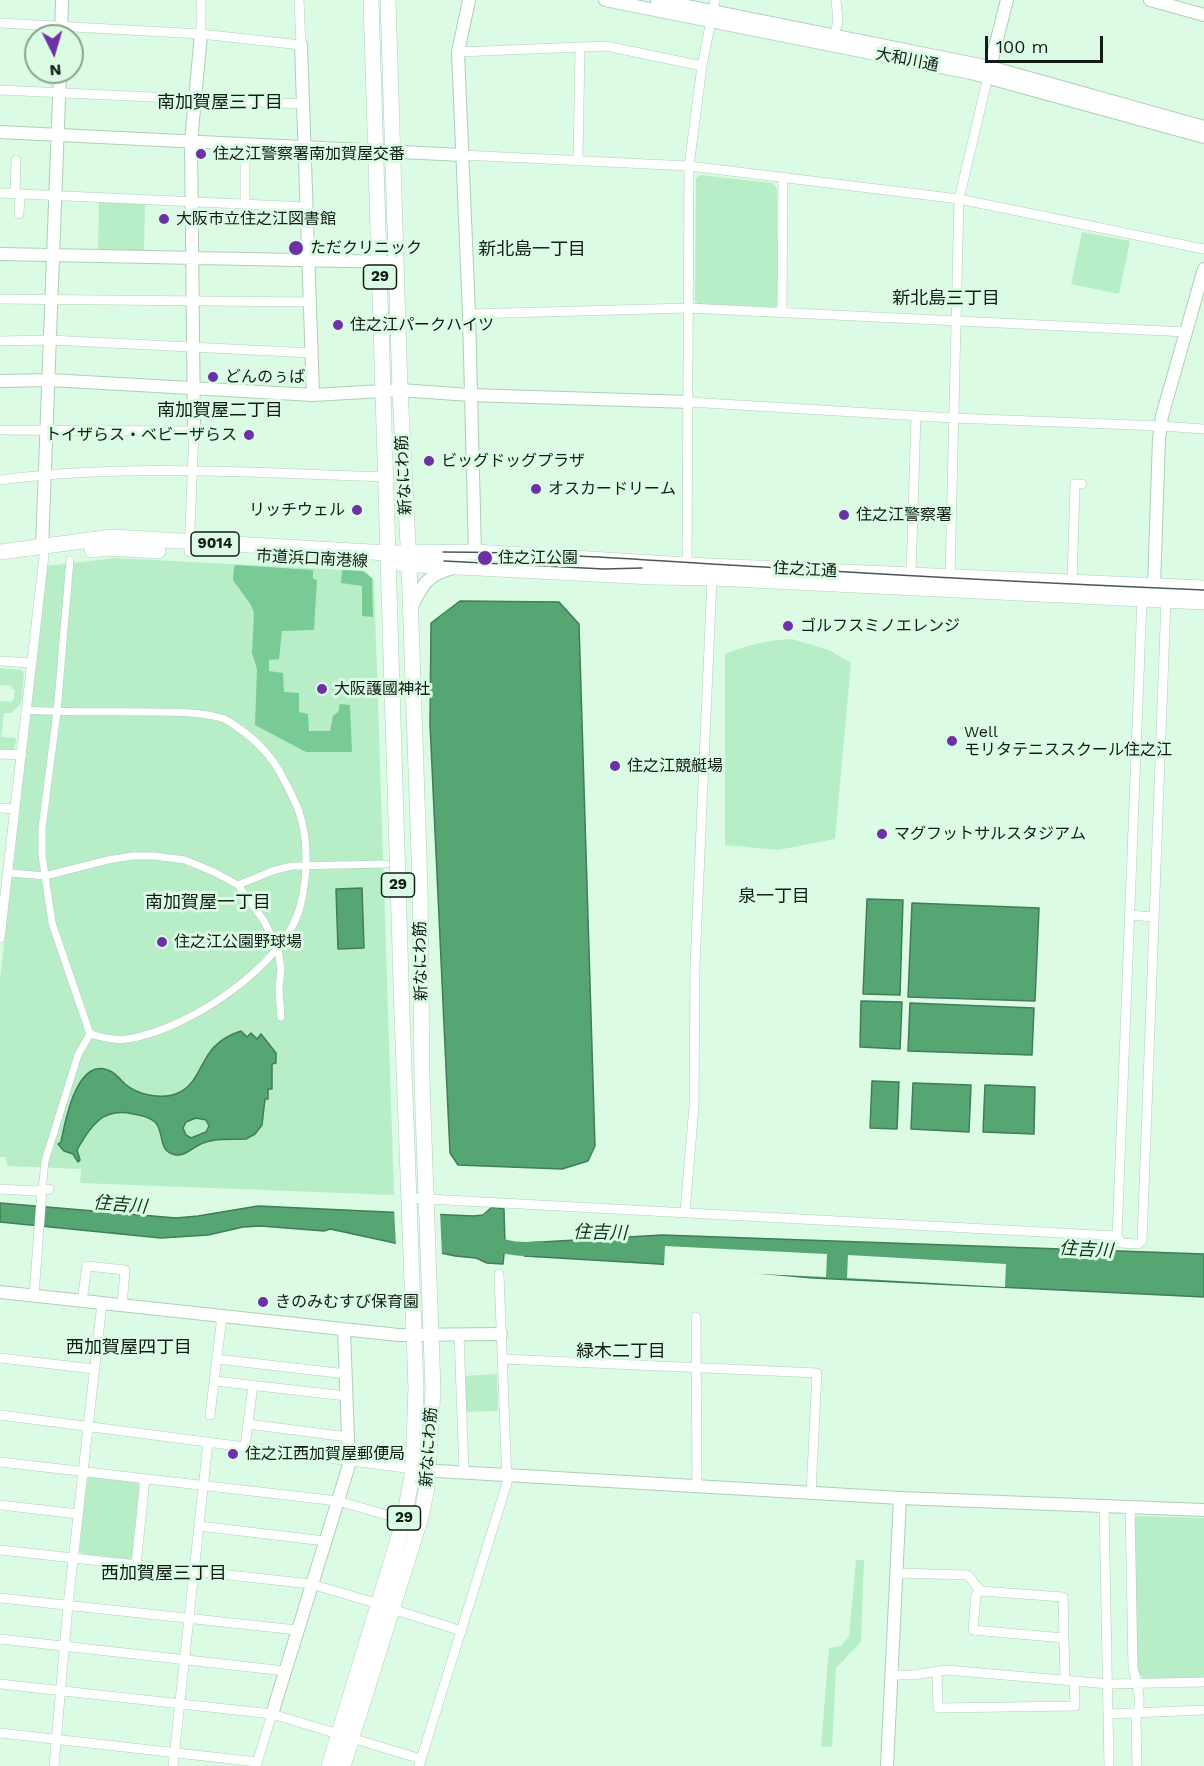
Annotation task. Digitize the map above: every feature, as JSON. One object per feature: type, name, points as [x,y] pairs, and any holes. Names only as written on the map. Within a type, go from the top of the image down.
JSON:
[{"type":"main road","name":"新なにわ筋","points":[[370,0],[411,1260],[421,1470],[421,1517],[385,1607]]},
{"type":"main road","name":"新なにわ筋","points":[[329,1766],[346,1736],[385,1607],[404,1520],[421,1470],[432,1390],[430,1261],[422,1083],[420,885],[400,390],[388,0]]},
{"type":"main road","name":"市道浜口南港線","points":[[0,552],[189,547],[408,558]]},
{"type":"main road","name":"市道浜口南港線","points":[[0,562],[43,552]]},
{"type":"main road","name":"住之江通","points":[[408,558],[475,552],[687,565],[1204,588]]},
{"type":"main road","name":"住之江通","points":[[408,558],[457,567],[1204,602]]},
{"type":"main road","name":"新なにわ筋","points":[[344,1766],[346,1736]]},
{"type":"street","points":[[61,24],[62,0]]},
{"type":"street","points":[[189,547],[195,390],[191,142],[201,34],[201,0]]},
{"type":"street","points":[[299,0],[313,395]]},
{"type":"street","points":[[469,0],[458,52],[475,552]]},
{"type":"street","name":"大和川通","points":[[606,0],[714,11],[989,72],[1204,137]]},
{"type":"street","name":"大和川通","points":[[657,0],[834,35],[1204,127]]},
{"type":"street","points":[[834,35],[838,22],[836,0]]},
{"type":"street","points":[[950,576],[958,199],[1006,0]]},
{"type":"street","points":[[1150,0],[1168,2],[1204,15]]},
{"type":"street","points":[[687,565],[689,166],[702,66],[714,11]]},
{"type":"street","points":[[0,23],[24,26]]},
{"type":"street","points":[[84,31],[201,34],[301,45]]},
{"type":"street","points":[[458,52],[606,46],[702,66]]},
{"type":"street","points":[[578,159],[580,47]]},
{"type":"street","points":[[0,938],[43,552],[59,84]]},
{"type":"street","points":[[0,90],[303,104]]},
{"type":"street","points":[[0,132],[689,166],[958,199],[1204,249]]},
{"type":"street","points":[[245,145],[245,203]]},
{"type":"street","points":[[16,159],[19,214]]},
{"type":"street","points":[[782,312],[783,177]]},
{"type":"street","points":[[0,193],[307,207]]},
{"type":"street","points":[[0,254],[396,262]]},
{"type":"street","points":[[1154,586],[1167,600],[1142,1241],[1138,1244],[1121,1243],[1117,1236],[1142,599],[1154,586],[1161,426],[1204,269]]},
{"type":"street","points":[[0,299],[310,302]]},
{"type":"street","points":[[468,314],[688,308],[1186,332]]},
{"type":"street","points":[[0,341],[50,340],[312,353]]},
{"type":"street","points":[[0,381],[50,380],[313,395],[400,390],[470,395],[688,402],[953,418],[1204,429]]},
{"type":"street","points":[[911,574],[916,416]]},
{"type":"street","points":[[0,430],[194,431]]},
{"type":"street","points":[[0,480],[46,474],[192,471],[386,477]]},
{"type":"street","points":[[1072,582],[1075,484],[1082,484]]},
{"type":"street","points":[[34,1295],[45,1161],[74,1065],[90,1034],[52,923],[45,876],[42,828],[57,712],[70,560]]},
{"type":"street","points":[[410,610],[423,584],[439,572],[457,567]]},
{"type":"street","points":[[685,1212],[694,1106],[695,966],[712,578]]},
{"type":"street","points":[[0,661],[32,663]]},
{"type":"street","points":[[26,710],[177,712],[223,718],[266,749],[276,763],[298,810],[306,867],[300,910],[278,949],[217,1001],[179,1022],[146,1035],[124,1039],[109,1039],[90,1034]]},
{"type":"street","points":[[0,754],[22,755]]},
{"type":"street","points":[[0,808],[14,809]]},
{"type":"street","points":[[6,873],[45,876],[108,860],[132,856],[154,856],[185,860],[238,885],[264,921],[278,949],[281,969],[279,989],[281,1017]]},
{"type":"street","points":[[238,885],[275,870],[292,866],[386,864]]},
{"type":"street","points":[[1129,915],[1154,916]]},
{"type":"street","points":[[0,1190],[44,1190]]},
{"type":"street","points":[[410,1202],[685,1212],[1117,1236]]},
{"type":"street","points":[[82,1301],[87,1266],[125,1270],[122,1305]]},
{"type":"street","points":[[0,1684],[272,1714],[346,1736],[420,1763],[507,1483],[499,1274]]},
{"type":"street","points":[[0,1292],[344,1330],[414,1335],[501,1334]]},
{"type":"street","points":[[54,1766],[68,1605],[102,1303]]},
{"type":"street","points":[[210,1415],[222,1316]]},
{"type":"street","points":[[696,1317],[697,1487]]},
{"type":"street","points":[[0,1733],[175,1752],[256,1764],[349,1466],[344,1330]]},
{"type":"street","points":[[459,1335],[464,1472]]},
{"type":"street","points":[[0,1358],[94,1369]]},
{"type":"street","points":[[217,1359],[346,1374]]},
{"type":"street","points":[[502,1359],[817,1373],[811,1493]]},
{"type":"street","points":[[215,1381],[346,1396]]},
{"type":"street","points":[[245,1446],[253,1385]]},
{"type":"street","points":[[0,1414],[421,1470],[900,1498],[1204,1510]]},
{"type":"street","points":[[248,1424],[348,1437]]},
{"type":"street","points":[[173,1766],[208,1442]]},
{"type":"street","points":[[0,1462],[338,1501],[404,1520]]},
{"type":"street","points":[[136,1565],[145,1479]]},
{"type":"street","points":[[887,1766],[900,1498]]},
{"type":"street","points":[[0,1505],[78,1514]]},
{"type":"street","points":[[1104,1506],[1109,1766]]},
{"type":"street","points":[[1130,1507],[1133,1668],[1137,1683],[1139,1712],[1136,1719],[1137,1766]]},
{"type":"street","points":[[199,1526],[325,1541]]},
{"type":"street","points":[[0,1550],[311,1584],[462,1631]]},
{"type":"street","points":[[897,1573],[968,1575],[980,1591],[1063,1597],[1064,1638],[1075,1706],[938,1708],[937,1671]]},
{"type":"street","points":[[980,1591],[976,1595],[973,1630],[1064,1638]]},
{"type":"street","points":[[0,1598],[297,1630]]},
{"type":"street","points":[[0,1639],[285,1671]]},
{"type":"street","points":[[892,1675],[913,1675],[946,1670],[1108,1684],[1204,1682]]},
{"type":"street","points":[[1108,1714],[1204,1710]]},
{"type":"shaded area","points":[[700,175],[773,183],[777,189],[777,305],[773,308],[698,304],[695,300],[696,178]]},
{"type":"shaded area","points":[[99,201],[145,203],[144,252],[98,251]]},
{"type":"shaded area","points":[[1082,232],[1130,241],[1119,294],[1071,284]]},
{"type":"shaded area","points":[[116,558],[365,571],[374,580],[394,1195],[80,1183],[81,1169],[7,1166],[6,1157],[0,1157],[0,979],[46,566]]},
{"type":"shaded area","points":[[236,565],[313,570],[313,579],[317,580],[314,630],[282,631],[279,659],[269,660],[269,671],[283,673],[284,692],[299,693],[299,712],[308,714],[309,731],[330,731],[333,716],[338,712],[340,704],[350,705],[352,752],[306,752],[255,725],[257,669],[252,653],[254,613],[233,580]]},
{"type":"shaded area","points":[[342,570],[363,571],[372,578],[373,617],[362,616],[362,586],[341,583]]},
{"type":"shaded area","points":[[792,639],[829,650],[851,663],[835,839],[778,850],[725,845],[725,654],[775,640]]},
{"type":"shaded area","points":[[0,668],[22,670],[24,673],[21,704],[11,713],[4,713],[1,737],[16,738],[12,751],[0,750],[0,701],[12,702],[15,689],[12,689],[12,686],[0,685]]},
{"type":"shaded area","points":[[497,1374],[498,1411],[463,1412],[463,1376]]},
{"type":"shaded area","points":[[90,1476],[138,1483],[132,1557],[129,1560],[82,1554],[79,1551],[87,1479]]},
{"type":"shaded area","points":[[1136,1516],[1204,1518],[1204,1679],[1146,1680],[1137,1672],[1134,1522]]},
{"type":"shaded area","points":[[856,1560],[864,1560],[861,1642],[836,1668],[832,1747],[821,1746],[829,1648],[840,1646],[849,1637]]},
{"type":"water","points":[[460,601],[559,602],[579,624],[595,1146],[588,1161],[562,1169],[458,1165],[450,1153],[430,724],[431,623]]},
{"type":"water","points":[[362,888],[364,948],[338,949],[336,889]]},
{"type":"water","points":[[867,899],[903,900],[900,995],[863,994]]},
{"type":"water","points":[[912,903],[1039,908],[1035,1001],[908,997]]},
{"type":"water","points":[[861,1001],[902,1002],[900,1049],[860,1047]]},
{"type":"water","points":[[910,1003],[1034,1008],[1032,1055],[908,1051]]},
{"type":"water","points":[[241,1031],[247,1037],[251,1033],[257,1039],[261,1034],[276,1053],[276,1063],[272,1064],[272,1089],[268,1089],[262,1125],[255,1134],[246,1139],[209,1141],[184,1154],[176,1155],[166,1150],[155,1122],[142,1116],[113,1113],[99,1120],[87,1133],[77,1150],[80,1160],[78,1162],[73,1154],[64,1151],[58,1144],[61,1142],[75,1092],[90,1072],[100,1068],[112,1072],[130,1088],[143,1094],[172,1095],[190,1084],[214,1047],[223,1039]],"holes":[[[196,1118],[206,1120],[209,1126],[206,1132],[191,1138],[186,1135],[183,1128],[186,1122]]]},
{"type":"water","points":[[872,1081],[899,1082],[897,1129],[870,1128]]},
{"type":"water","points":[[913,1083],[971,1085],[969,1132],[911,1129]]},
{"type":"water","points":[[985,1085],[1035,1087],[1034,1134],[983,1132]]},
{"type":"water","points":[[0,1203],[176,1218],[258,1206],[473,1216],[483,1215],[492,1207],[504,1209],[505,1245],[503,1264],[487,1263],[476,1258],[455,1256],[330,1229],[324,1231],[261,1226],[243,1227],[208,1235],[161,1238],[0,1222]]},
{"type":"water","points":[[662,1235],[1204,1254],[1204,1297],[813,1278],[659,1264],[524,1256],[524,1243]]},
{"type":"pier","points":[[394,1209],[440,1211],[442,1256],[396,1246]]},
{"type":"pier","points":[[665,1246],[827,1254],[826,1277],[715,1272],[664,1267]]},
{"type":"pier","points":[[848,1255],[1006,1264],[1005,1287],[847,1278]]},
{"type":"waterway","name":"住吉川","points":[[490,1242],[515,1248],[541,1248]]},
{"type":"tram line","points":[[443,552],[570,555],[1204,590]]},
{"type":"tram line","points":[[444,561],[604,569],[642,568]]},
{"type":"place","name":"住之江警察署南加賀屋交番","points":[[201,154]]},
{"type":"place","name":"大阪市立住之江図書館","points":[[164,219]]},
{"type":"place","name":"ただクリニック","points":[[296,248]]},
{"type":"place","name":"住之江パークハイツ","points":[[338,325]]},
{"type":"place","name":"どんのぅば","points":[[213,377]]},
{"type":"place","name":"トイザらス・ベビーザらス","points":[[249,435]]},
{"type":"place","name":"ビッグドッグプラザ","points":[[429,461]]},
{"type":"place","name":"オスカードリーム","points":[[536,489]]},
{"type":"place","name":"リッチウェル","points":[[357,510]]},
{"type":"place","name":"住之江警察署","points":[[844,515]]},
{"type":"place","name":"住之江公園","points":[[485,558]]},
{"type":"place","name":"ゴルフスミノエレンジ","points":[[788,626]]},
{"type":"place","name":"大阪護國神社","points":[[322,689]]},
{"type":"place","name":"Well モリタテニススクール住之江","points":[[952,741]]},
{"type":"place","name":"住之江競艇場","points":[[615,766]]},
{"type":"place","name":"マグフットサルスタジアム","points":[[882,834]]},
{"type":"place","name":"住之江公園野球場","points":[[162,942]]},
{"type":"place","name":"きのみむすび保育園","points":[[263,1302]]},
{"type":"place","name":"住之江西加賀屋郵便局","points":[[233,1454]]},
{"type":"district","name":"南加賀屋三丁目","points":[[220,103]]},
{"type":"district","name":"新北島一丁目","points":[[532,250]]},
{"type":"district","name":"新北島三丁目","points":[[946,299]]},
{"type":"district","name":"南加賀屋二丁目","points":[[220,411]]},
{"type":"district","name":"泉一丁目","points":[[774,897]]},
{"type":"district","name":"南加賀屋一丁目","points":[[208,903]]},
{"type":"district","name":"西加賀屋四丁目","points":[[129,1348]]},
{"type":"district","name":"緑木二丁目","points":[[621,1352]]},
{"type":"district","name":"西加賀屋三丁目","points":[[164,1574]]}]
